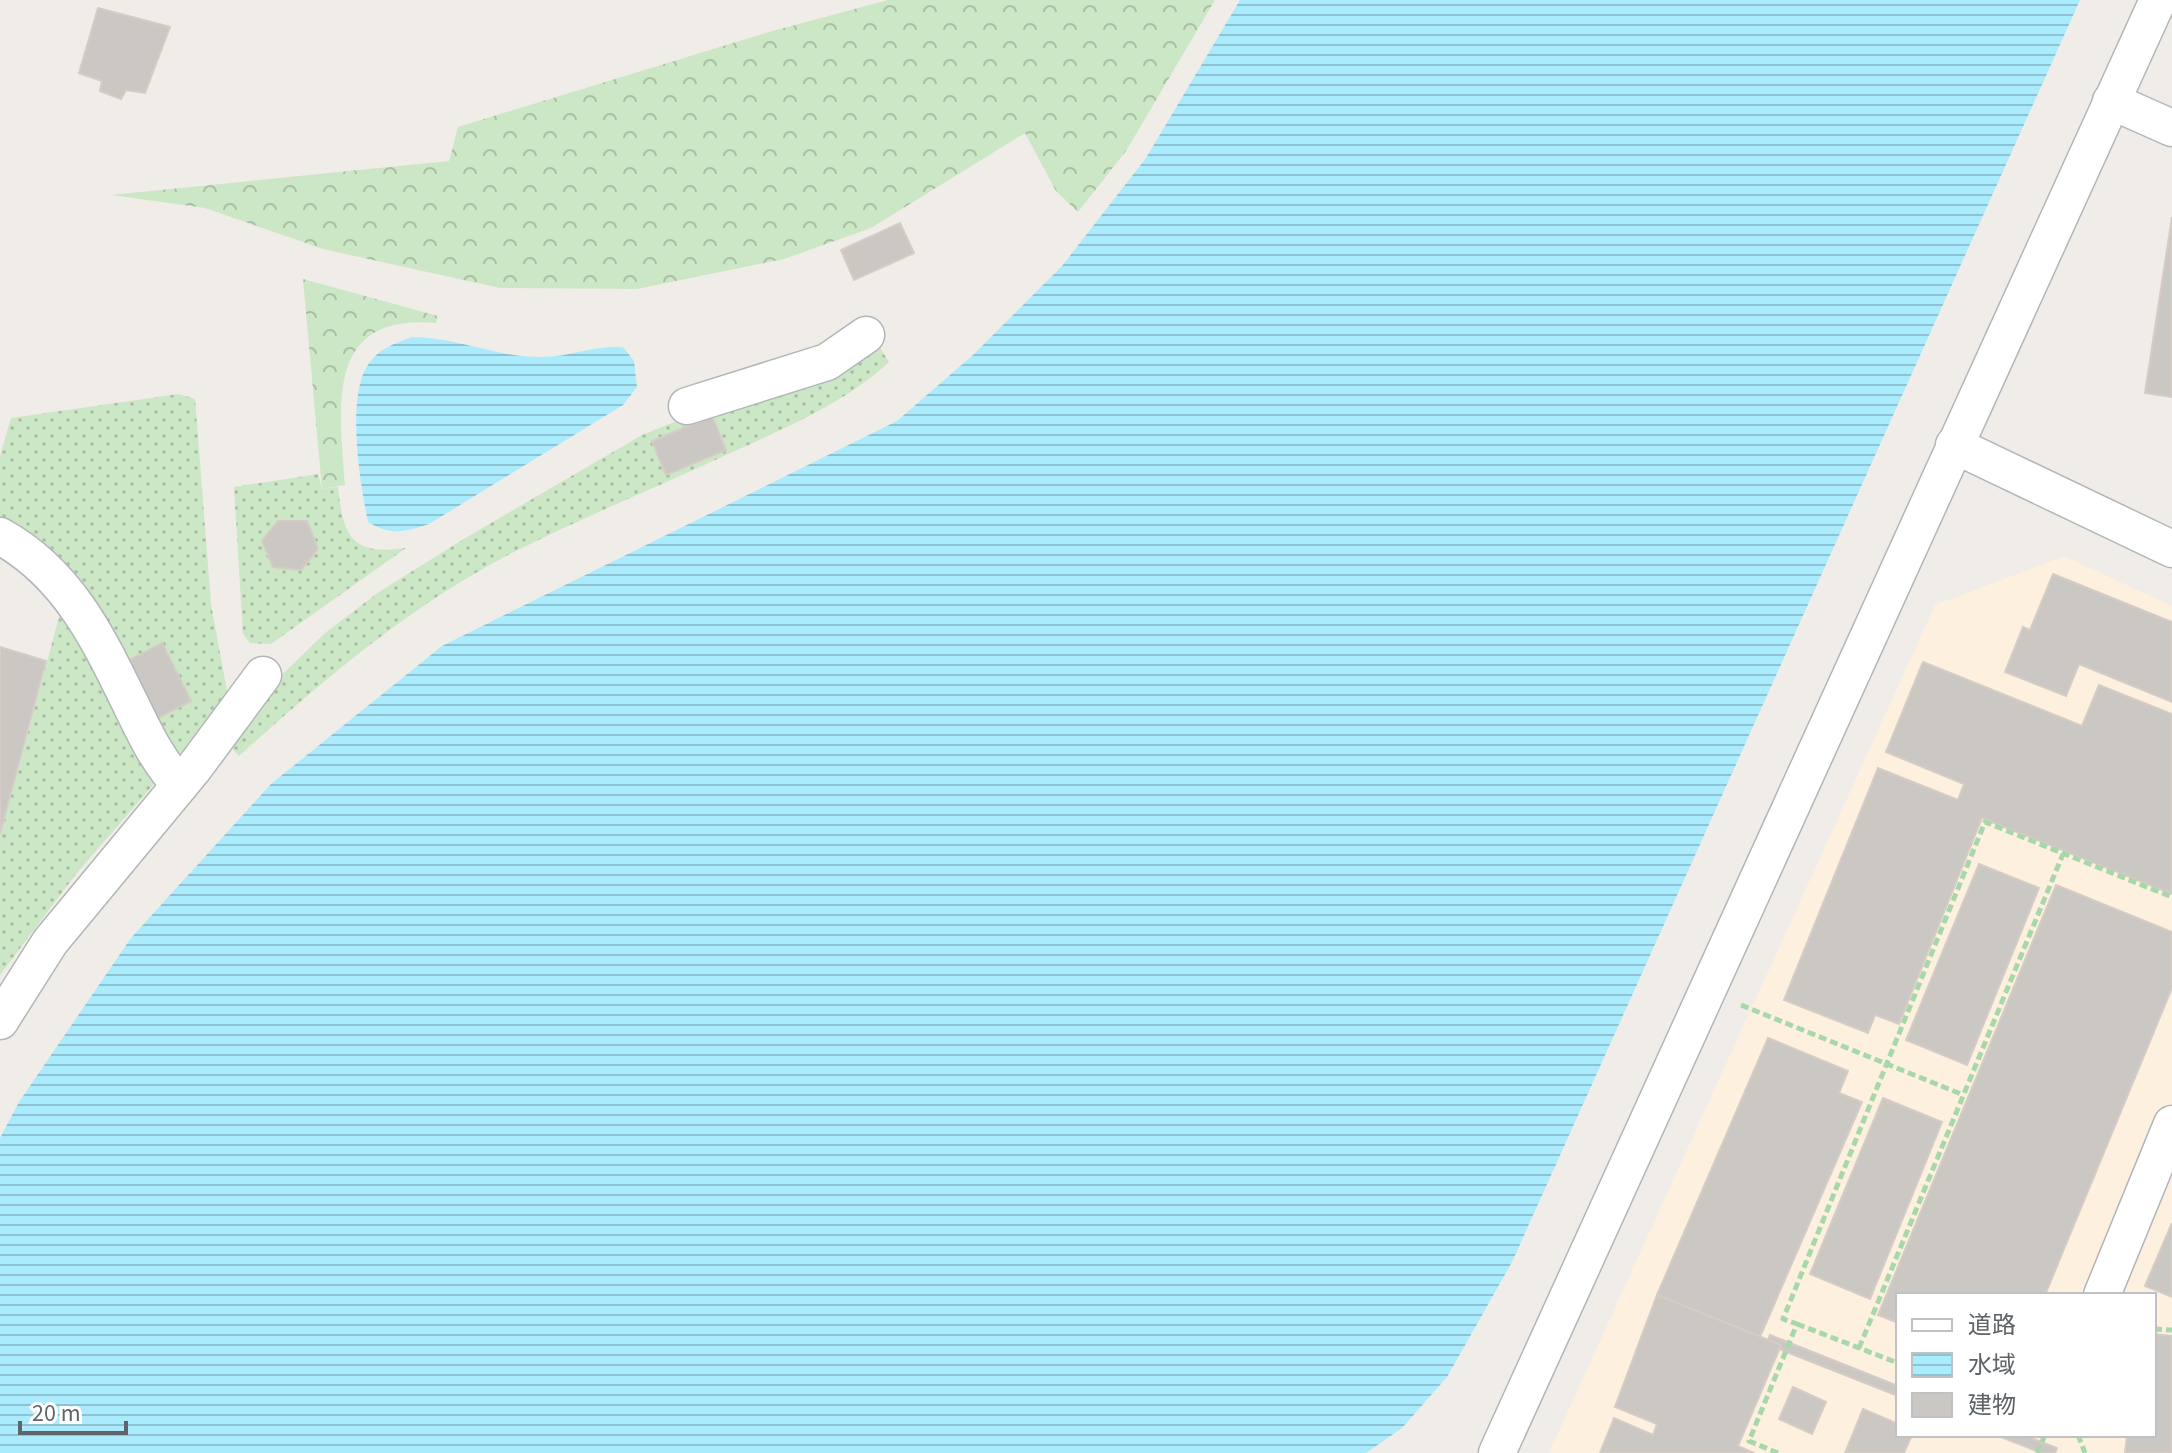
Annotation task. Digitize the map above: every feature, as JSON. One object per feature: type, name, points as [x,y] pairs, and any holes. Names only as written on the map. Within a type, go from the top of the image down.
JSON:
[{"type":"street","points":[[1497,1453],[2158,0]]},
{"type":"street","points":[[2111,101],[2172,128]]},
{"type":"street","points":[[687,406],[827,362],[866,335]]},
{"type":"street","points":[[1954,445],[2172,549]]},
{"type":"street","points":[[0,536],[69,591],[100,642],[160,763],[180,785]]},
{"type":"street","points":[[0,1021],[50,942],[180,785],[263,675]]},
{"type":"street","points":[[2103,1293],[2172,1124]]},
{"type":"path","points":[[1896,1362],[1783,1319],[1985,822],[2172,897]]},
{"type":"path","points":[[1859,1348],[2063,854]]},
{"type":"path","points":[[1706,991],[1962,1094]]},
{"type":"path","points":[[1778,1453],[1749,1441],[1797,1324]]},
{"type":"shaded area","points":[[2064,556],[2172,606],[2172,1453],[1549,1453],[1935,605]]},
{"type":"green space","points":[[888,0],[1215,0],[1126,151],[1078,212],[1056,191],[1025,133],[871,228],[784,259],[637,289],[500,288],[323,249],[205,208],[111,195],[449,161],[458,127],[769,32]]},
{"type":"green space","points":[[303,279],[438,316],[436,323],[399,324],[373,333],[356,350],[346,371],[342,397],[345,485],[322,489]]},
{"type":"green space","points":[[876,341],[889,362],[836,401],[777,432],[522,548],[483,569],[373,642],[239,756],[226,742],[258,698],[325,633],[379,592],[467,537],[642,435]]},
{"type":"green space","points":[[179,394],[195,399],[211,604],[228,697],[187,751],[173,756],[0,522],[0,456],[11,418]]},
{"type":"green space","points":[[318,474],[322,489],[338,487],[343,519],[354,539],[373,549],[406,548],[271,644],[250,643],[243,634],[234,487]]},
{"type":"green space","points":[[62,606],[154,784],[76,874],[0,975],[0,837]]},
{"type":"water","points":[[1240,0],[2080,0],[1512,1262],[1447,1377],[1402,1428],[1366,1453],[0,1453],[0,1138],[19,1102],[131,938],[271,784],[442,646],[897,421],[973,355],[1062,266],[1146,158]]},
{"type":"water","points":[[412,337],[445,340],[526,356],[552,356],[623,347],[634,361],[637,387],[623,405],[429,524],[405,531],[391,531],[368,522],[357,439],[358,395],[362,376],[374,357],[389,346]]},
{"type":"building","points":[[98,8],[170,27],[145,93],[126,90],[121,99],[100,91],[102,81],[79,73]]},
{"type":"building","points":[[2172,217],[2172,397],[2145,393]]},
{"type":"building","points":[[900,223],[914,253],[854,280],[841,250]]},
{"type":"building","points":[[712,416],[726,450],[666,475],[652,441]]},
{"type":"building","points":[[278,521],[307,521],[318,549],[301,570],[273,567],[262,541]]},
{"type":"building","points":[[2053,574],[2172,622],[2172,702],[2079,664],[2066,696],[2005,672],[2023,627],[2030,630]]},
{"type":"building","points":[[162,643],[191,701],[158,718],[129,660]]},
{"type":"building","points":[[0,647],[46,661],[0,834]]},
{"type":"building","points":[[1923,662],[2082,726],[2099,685],[2172,714],[2172,894],[1982,818],[1899,1024],[1875,1015],[1868,1033],[1784,1000],[1878,768],[1958,800],[1964,784],[1886,752]]},
{"type":"building","points":[[1979,864],[2039,888],[1967,1065],[1906,1040]]},
{"type":"building","points":[[2056,885],[2172,932],[2172,988],[2046,1293],[1896,1293],[1896,1322],[1878,1315]]},
{"type":"building","points":[[1768,1038],[1848,1071],[1839,1093],[1862,1102],[1760,1337],[1657,1295]]},
{"type":"building","points":[[1883,1098],[1942,1122],[1870,1299],[1810,1274]]},
{"type":"building","points":[[2172,1223],[2172,1297],[2145,1286]]},
{"type":"building","points":[[1657,1295],[1781,1345],[1738,1446],[1754,1453],[1600,1453],[1614,1418],[1653,1435],[1657,1424],[1615,1407]]},
{"type":"building","points":[[2156,1334],[2172,1336],[2172,1453],[2125,1453],[2127,1437],[2156,1437]]},
{"type":"building","points":[[1770,1335],[1896,1385],[1896,1395],[1779,1349],[1781,1345],[1768,1340]]},
{"type":"building","points":[[1793,1387],[1826,1402],[1812,1434],[1779,1419]]},
{"type":"building","points":[[1863,1409],[1896,1423],[1896,1437],[1911,1437],[1904,1453],[1845,1453]]},
{"type":"building","points":[[2001,1437],[2028,1437],[2057,1448],[2055,1453],[2042,1453]]}]
